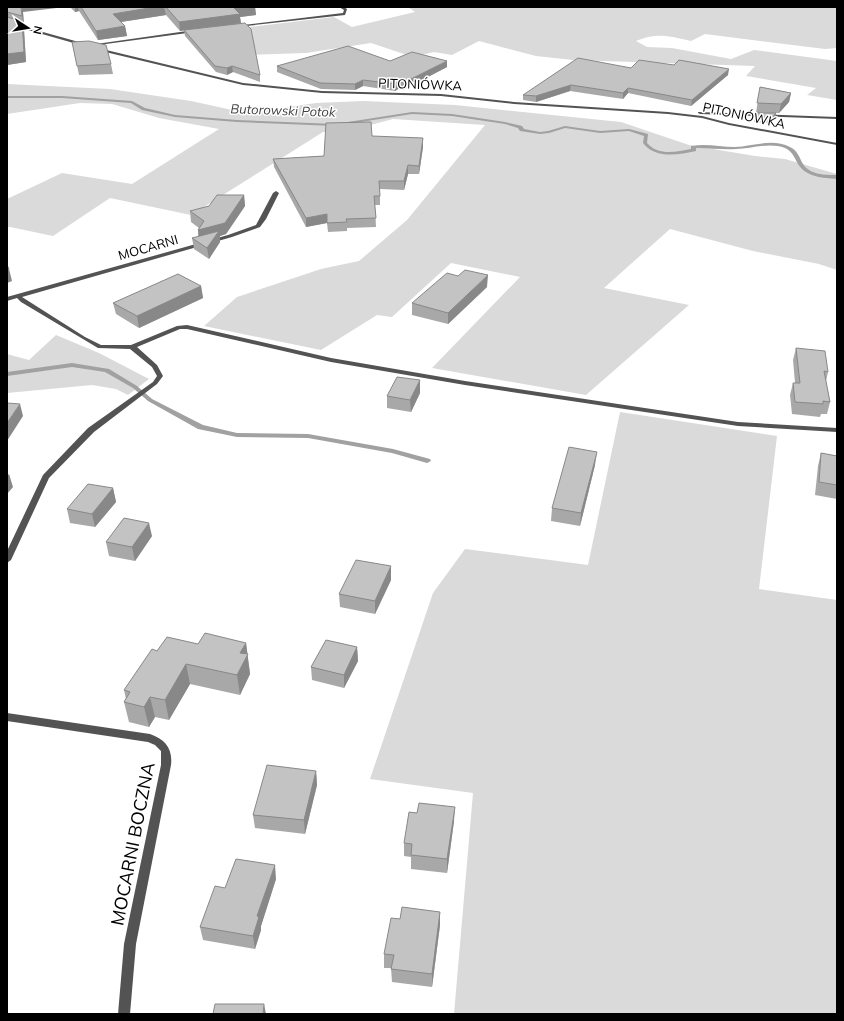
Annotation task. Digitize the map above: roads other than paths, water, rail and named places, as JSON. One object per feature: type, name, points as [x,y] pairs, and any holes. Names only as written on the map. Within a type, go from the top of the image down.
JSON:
[{"type":"street","points":[[228,27],[344,14],[346,10],[341,7]]},
{"type":"street","name":"PITONIÓWKA","points":[[7,22],[88,46],[243,84],[322,92],[441,95],[514,103],[668,113],[702,117],[737,126],[837,144]]},
{"type":"street","points":[[88,46],[197,31]]},
{"type":"street","points":[[668,113],[765,114],[837,118]]},
{"type":"street","name":"MOCARNI","points":[[7,299],[222,238],[258,226],[276,193]]},
{"type":"street","points":[[18,296],[23,301],[100,347],[132,348],[179,327],[187,327],[331,360],[465,383],[738,424],[837,430]]},
{"type":"street","points":[[7,560],[46,477],[91,430],[155,383],[160,376],[155,366],[132,348]]},
{"type":"street","name":"MOCARNI BOCZNA","points":[[7,717],[150,738],[163,745],[166,750],[168,757],[130,944],[124,1014]]},
{"type":"waterway","name":"Butorowski Potok","points":[[7,97],[62,97],[132,102],[144,109],[175,116],[237,121],[335,125],[412,113],[452,115],[505,123],[520,127],[522,130],[540,133],[565,127],[600,132],[629,130],[646,135],[645,143],[649,148],[661,153],[694,150],[693,147],[699,146],[736,148],[780,145],[793,151],[807,171],[817,175],[837,177]]},
{"type":"waterway","points":[[7,374],[72,365],[107,370],[135,387],[150,400],[201,427],[237,435],[308,436],[393,451],[427,461]]}]
